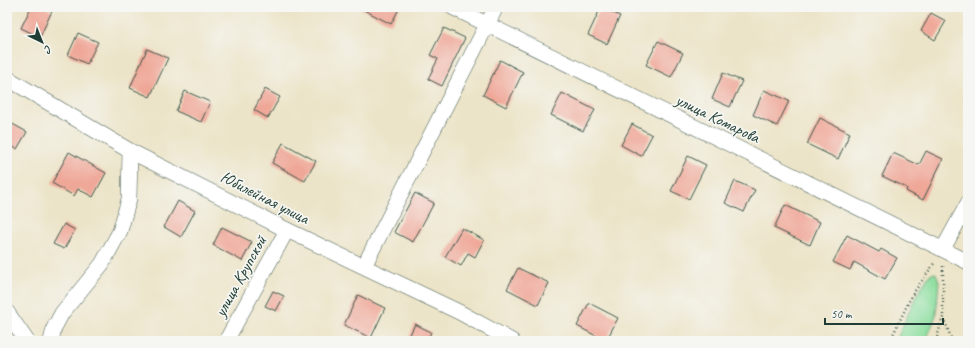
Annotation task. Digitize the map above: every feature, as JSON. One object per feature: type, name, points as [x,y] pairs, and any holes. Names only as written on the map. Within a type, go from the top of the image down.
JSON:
[{"type":"street","name":"улица Комарова","points":[[452,7],[968,262]]},
{"type":"street","points":[[364,266],[496,7]]},
{"type":"street","name":"Юбилейная улица","points":[[7,78],[130,151],[287,230],[459,312],[512,341]]},
{"type":"street","points":[[51,341],[54,328],[62,313],[102,264],[120,231],[129,200],[130,151]]},
{"type":"street","points":[[943,249],[968,203]]},
{"type":"street","name":"улица Крупской","points":[[226,341],[287,230]]},
{"type":"street","points":[[7,312],[27,341]]},
{"type":"path","points":[[936,341],[943,316],[943,249]]},
{"type":"path","points":[[890,341],[912,296],[943,249]]},
{"type":"path","points":[[943,316],[952,341]]},
{"type":"green space","points":[[936,273],[939,282],[936,315],[926,341],[896,341],[916,296],[930,274]]},
{"type":"building","points":[[31,7],[44,7],[52,11],[40,37],[21,28]]},
{"type":"building","points":[[358,7],[400,7],[391,24]]},
{"type":"building","points":[[601,7],[620,16],[607,44],[588,35]]},
{"type":"building","points":[[931,13],[946,21],[935,40],[921,31]]},
{"type":"building","points":[[444,28],[465,38],[442,86],[428,79],[438,59],[430,55]]},
{"type":"building","points":[[78,33],[98,42],[87,64],[68,55]]},
{"type":"building","points":[[658,41],[683,53],[671,77],[646,65]]},
{"type":"building","points":[[147,49],[168,58],[150,97],[130,88]]},
{"type":"building","points":[[500,60],[523,72],[506,107],[483,95]]},
{"type":"building","points":[[723,73],[742,81],[730,107],[712,99]]},
{"type":"building","points":[[265,89],[280,97],[268,118],[254,110]]},
{"type":"building","points":[[764,90],[789,101],[777,126],[753,115]]},
{"type":"building","points":[[185,91],[210,102],[201,122],[176,111]]},
{"type":"building","points":[[562,93],[595,110],[583,131],[551,115]]},
{"type":"building","points":[[820,118],[850,133],[838,159],[807,144]]},
{"type":"building","points":[[7,121],[27,132],[17,149],[7,144]]},
{"type":"building","points":[[632,124],[652,135],[641,156],[621,145]]},
{"type":"building","points":[[283,143],[316,161],[305,181],[272,163]]},
{"type":"building","points":[[926,151],[943,159],[923,200],[906,191],[907,188],[882,176],[893,153],[919,165]]},
{"type":"building","points":[[69,152],[106,173],[93,197],[78,189],[74,196],[52,183]]},
{"type":"building","points":[[688,156],[706,165],[689,199],[671,191]]},
{"type":"building","points":[[735,181],[755,190],[744,212],[725,203]]},
{"type":"building","points":[[415,193],[434,203],[413,242],[394,232]]},
{"type":"building","points":[[178,201],[195,211],[181,237],[164,227]]},
{"type":"building","points":[[785,205],[820,222],[810,245],[774,228]]},
{"type":"building","points":[[64,224],[75,230],[64,249],[53,244]]},
{"type":"building","points":[[222,227],[252,242],[242,261],[213,245]]},
{"type":"building","points":[[462,228],[484,240],[475,257],[468,253],[461,266],[445,257]]},
{"type":"building","points":[[847,235],[879,252],[881,249],[897,258],[885,279],[854,262],[850,270],[833,262]]},
{"type":"building","points":[[518,268],[549,283],[538,305],[507,289]]},
{"type":"building","points":[[273,291],[284,296],[276,311],[265,306]]},
{"type":"building","points":[[358,295],[385,308],[371,338],[344,325]]},
{"type":"building","points":[[589,303],[618,318],[606,341],[577,326]]},
{"type":"building","points":[[415,324],[431,332],[427,341],[407,341]]}]
